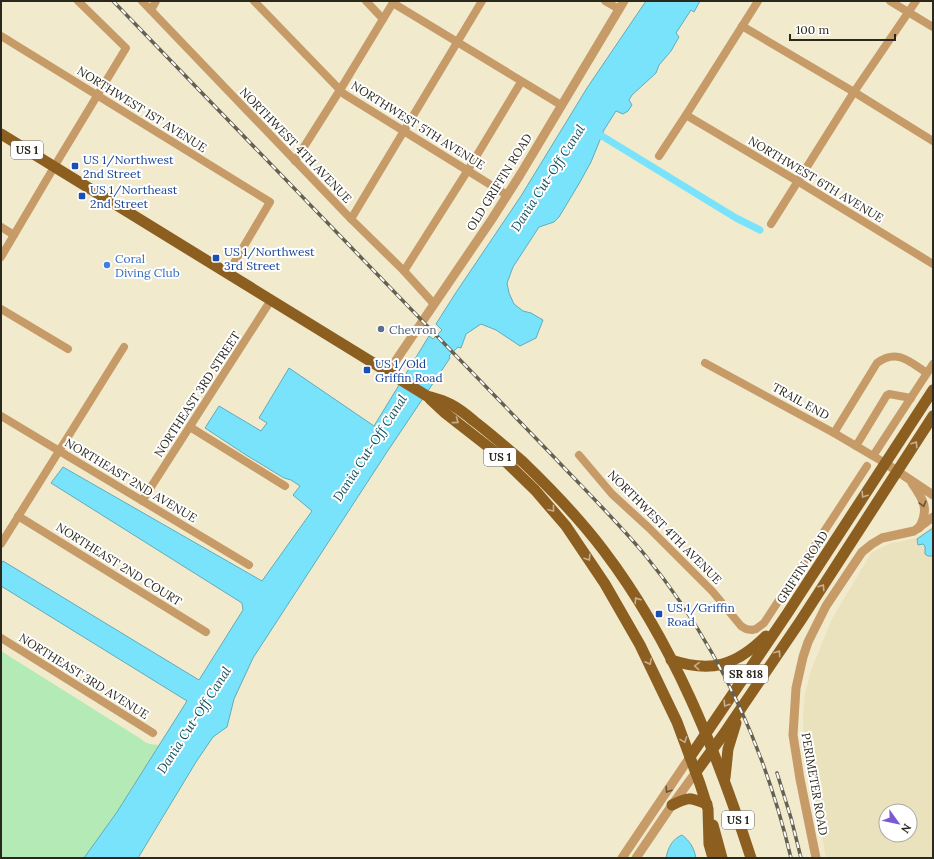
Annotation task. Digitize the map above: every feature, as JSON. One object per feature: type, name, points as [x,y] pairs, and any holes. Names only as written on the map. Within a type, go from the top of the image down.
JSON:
[{"type":"main road","name":"US 1","points":[[1,134],[427,396],[445,413],[480,440],[517,472],[545,501],[566,526],[605,584],[640,645],[677,722],[696,772],[722,858]]},
{"type":"main road","name":"GRIFFIN ROAD","points":[[690,757],[787,614],[933,390]]},
{"type":"main road","name":"US 1","points":[[427,396],[450,404],[496,439],[538,477],[579,521],[616,568],[649,618],[671,660],[706,735],[725,781],[751,858]]},
{"type":"main road","name":"SR 818","points":[[696,772],[741,709],[933,416]]},
{"type":"main road","points":[[671,660],[688,665],[699,666],[718,665],[729,661],[752,649],[787,614]]},
{"type":"main road","points":[[725,781],[728,749],[741,709]]},
{"type":"main road","points":[[672,805],[688,798],[707,806],[709,844],[713,858]]},
{"type":"street","points":[[1,257],[54,166],[126,48],[78,1]]},
{"type":"street","name":"NORTHWEST 4TH AVENUE","points":[[142,1],[351,219],[404,271],[434,304]]},
{"type":"street","points":[[151,10],[156,1]]},
{"type":"street","name":"NORTHWEST 5TH AVENUE","points":[[254,1],[348,97],[507,195]]},
{"type":"street","points":[[366,1],[383,19]]},
{"type":"street","points":[[351,219],[482,1]]},
{"type":"street","points":[[605,1],[619,9]]},
{"type":"street","name":"OLD GRIFFIN ROAD","points":[[388,372],[507,195],[624,1]]},
{"type":"street","points":[[659,156],[758,1]]},
{"type":"street","points":[[890,1],[933,27]]},
{"type":"street","points":[[771,224],[799,182],[854,92],[916,1]]},
{"type":"street","points":[[295,161],[393,2],[521,82],[561,105]]},
{"type":"street","points":[[742,26],[854,92],[933,141]]},
{"type":"street","name":"NORTHWEST 1ST AVENUE","points":[[1,36],[270,202],[228,273]]},
{"type":"street","points":[[404,271],[468,170],[521,82]]},
{"type":"street","name":"NORTHWEST 6TH AVENUE","points":[[686,115],[933,264]]},
{"type":"street","points":[[1,227],[14,234]]},
{"type":"street","name":"NORTHEAST 3RD STREET","points":[[142,501],[271,300]]},
{"type":"street","points":[[1,309],[68,349]]},
{"type":"street","points":[[1,544],[124,347]]},
{"type":"street","points":[[834,433],[877,363],[884,358],[896,356],[902,358],[927,373]]},
{"type":"street","name":"TRAIL END","points":[[705,363],[834,433],[885,463]]},
{"type":"street","points":[[873,456],[933,364]]},
{"type":"street","points":[[856,446],[887,395],[889,394],[911,398]]},
{"type":"street","name":"NORTHEAST 2ND AVENUE","points":[[1,416],[249,565]]},
{"type":"street","points":[[190,426],[285,486]]},
{"type":"street","name":"NORTHWEST 4TH AVENUE","points":[[579,455],[612,494],[649,528],[713,592],[741,626],[752,630],[764,623],[867,466]]},
{"type":"street","points":[[885,463],[933,495]]},
{"type":"street","points":[[910,480],[921,496],[925,507],[918,529]]},
{"type":"street","name":"NORTHEAST 2ND COURT","points":[[18,516],[206,632]]},
{"type":"street","name":"PERIMETER ROAD","points":[[816,858],[793,735],[796,688],[808,642],[819,618],[862,552],[882,538],[918,529],[933,517]]},
{"type":"street","points":[[566,526],[579,521]]},
{"type":"street","name":"NORTHEAST 3RD AVENUE","points":[[1,638],[154,733]]},
{"type":"street","points":[[622,858],[690,757]]},
{"type":"street","points":[[636,858],[696,772]]},
{"type":"shaded area","points":[[933,526],[933,858],[826,858],[804,737],[803,716],[805,694],[811,670],[833,617],[872,552],[891,543],[916,538]]},
{"type":"green space","points":[[1,651],[145,742],[159,745],[117,812],[84,858],[1,858]]},
{"type":"water","name":"Dania Cut-Off Canal","points":[[646,1],[700,1],[694,12],[691,10],[676,33],[679,37],[671,51],[659,65],[656,73],[632,95],[629,100],[632,105],[628,111],[623,114],[616,111],[604,130],[591,162],[559,217],[554,222],[539,227],[513,267],[507,283],[509,293],[514,304],[523,311],[531,313],[543,320],[536,338],[520,346],[496,330],[481,324],[466,334],[461,348],[458,347],[449,356],[450,358],[253,658],[234,699],[227,727],[213,737],[196,762],[138,858],[84,858],[117,812],[187,701],[1,586],[1,564],[3,561],[199,680],[243,610],[242,603],[51,483],[63,467],[262,581],[312,511],[293,495],[300,486],[246,455],[205,428],[219,406],[261,431],[267,423],[259,418],[289,368],[374,426],[429,336],[433,339],[442,330],[436,324],[521,196],[587,88]]},
{"type":"water","points":[[933,528],[933,556],[928,556],[925,554],[925,546],[923,544],[918,545],[917,539]]},
{"type":"water","points":[[682,835],[691,845],[696,858],[666,858],[671,844]]},
{"type":"waterway","points":[[602,136],[736,218],[760,230]]},
{"type":"railway","points":[[113,1],[552,455],[645,555],[695,624],[735,698],[767,777],[791,858]]},
{"type":"railway","points":[[777,773],[791,818],[801,858]]},
{"type":"place","name":"US 1/Northwest 2nd Street","points":[[75,166]]},
{"type":"place","name":"US 1/Northeast 2nd Street","points":[[82,196]]},
{"type":"place","name":"US 1/Northwest 3rd Street","points":[[216,258]]},
{"type":"place","name":"Coral Diving Club","points":[[107,265]]},
{"type":"place","name":"Chevron","points":[[381,329]]},
{"type":"place","name":"US 1/Old Griffin Road","points":[[367,370]]},
{"type":"place","name":"US 1/Griffin Road","points":[[659,614]]}]
